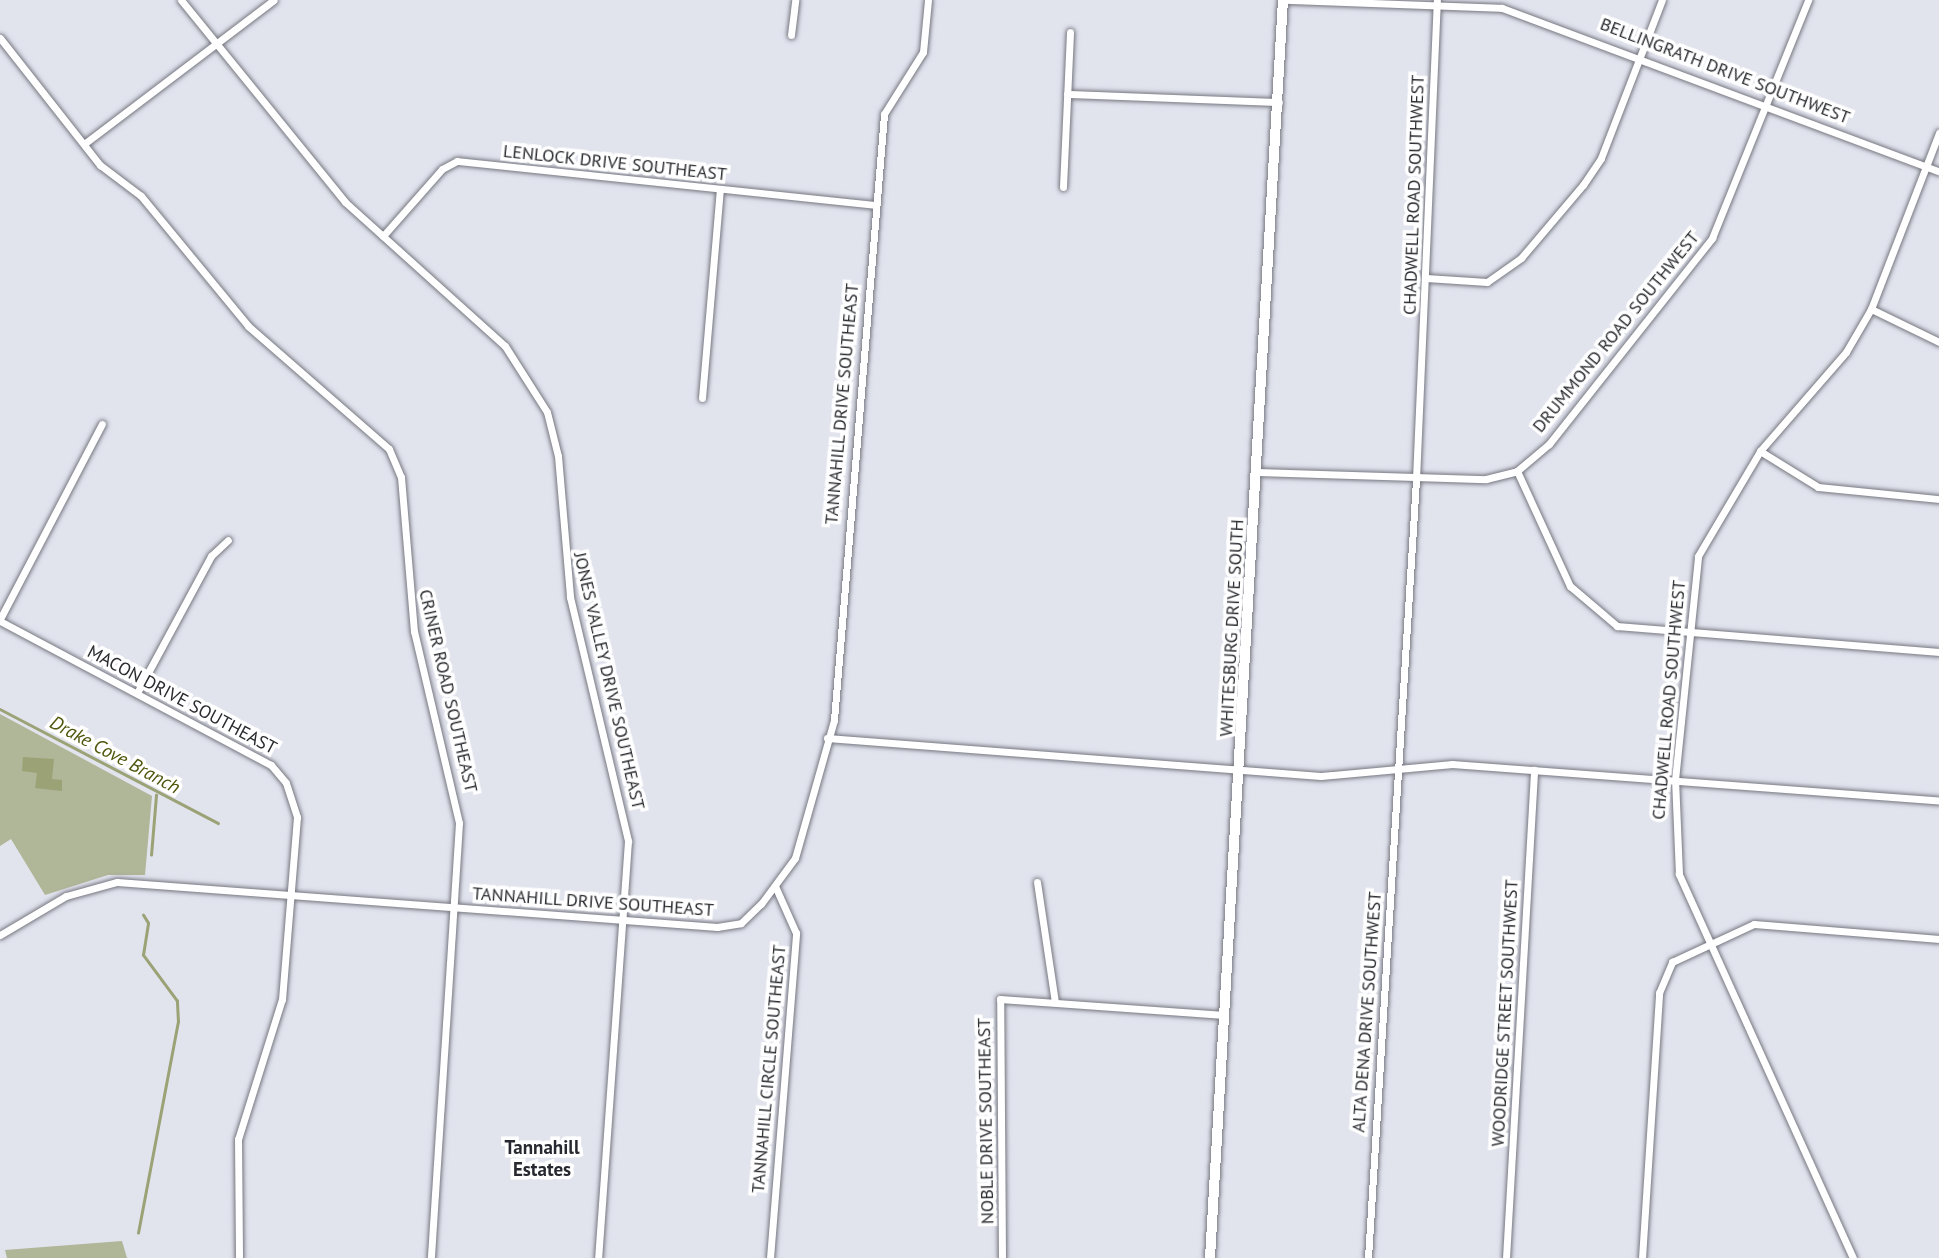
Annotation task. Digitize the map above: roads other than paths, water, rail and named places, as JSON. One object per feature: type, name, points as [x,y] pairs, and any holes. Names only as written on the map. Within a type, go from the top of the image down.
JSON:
[{"type":"main road","name":"WHITESBURG DRIVE SOUTH","points":[[1210,1258],[1286,0]]},
{"type":"street","name":"JONES VALLEY DRIVE SOUTHEAST","points":[[181,0],[345,202],[505,346],[547,412],[558,456],[570,597],[628,841],[598,1258]]},
{"type":"street","points":[[84,144],[274,0]]},
{"type":"street","points":[[791,34],[795,0]]},
{"type":"street","name":"TANNAHILL DRIVE SOUTHEAST","points":[[0,935],[66,896],[117,882],[621,921],[717,927],[741,923],[775,886],[795,858],[834,720],[884,114],[923,52],[928,0]]},
{"type":"street","name":"BELLINGRATH DRIVE SOUTHWEST","points":[[1286,0],[1437,2],[1502,8],[1641,57],[1939,171]]},
{"type":"street","points":[[1426,278],[1487,282],[1521,258],[1601,158],[1662,0]]},
{"type":"street","name":"DRUMMOND ROAD SOUTHWEST","points":[[1257,472],[1416,480],[1486,479],[1517,471],[1549,444],[1712,238],[1769,105],[1808,0]]},
{"type":"street","name":"CHADWELL ROAD SOUTHWEST","points":[[1399,769],[1416,480],[1437,2]]},
{"type":"street","points":[[1063,187],[1070,32]]},
{"type":"street","name":"CRINER ROAD SOUTHEAST","points":[[0,38],[84,144],[141,196],[248,326],[389,449],[401,477],[414,631],[456,794],[454,908],[431,1258]]},
{"type":"street","points":[[1067,94],[1279,102]]},
{"type":"street","name":"CHADWELL ROAD SOUTHWEST","points":[[1853,1258],[1708,941],[1674,850],[1675,780],[1688,632],[1698,556],[1760,452],[1846,352],[1871,309],[1939,133]]},
{"type":"street","name":"LENLOCK DRIVE SOUTHEAST","points":[[383,236],[442,169],[457,161],[876,205]]},
{"type":"street","points":[[702,398],[720,190]]},
{"type":"street","points":[[1871,309],[1939,342]]},
{"type":"street","points":[[0,620],[102,424]]},
{"type":"street","points":[[1760,452],[1818,487],[1939,499]]},
{"type":"street","points":[[1517,471],[1570,586],[1591,608],[1617,626],[1939,652]]},
{"type":"street","points":[[137,693],[211,556],[228,540]]},
{"type":"street","name":"MACON DRIVE SOUTHEAST","points":[[0,620],[137,693],[279,774],[297,817],[282,999],[238,1139],[239,1258]]},
{"type":"street","points":[[827,738],[1333,776],[1452,764],[1939,801]]},
{"type":"street","name":"ALTA DENA DRIVE SOUTHWEST","points":[[1368,1258],[1399,769]]},
{"type":"street","name":"WOODRIDGE STREET SOUTHWEST","points":[[1506,1258],[1534,770]]},
{"type":"street","points":[[1037,882],[1055,1002]]},
{"type":"street","name":"TANNAHILL CIRCLE SOUTHEAST","points":[[770,1258],[796,933],[775,886]]},
{"type":"street","points":[[1642,1258],[1659,993],[1672,962],[1708,941],[1754,924],[1939,939]]},
{"type":"street","name":"NOBLE DRIVE SOUTHEAST","points":[[1002,1258],[1000,999],[1224,1016]]},
{"type":"waterway","name":"Drake Cove Branch","points":[[0,709],[218,823]]},
{"type":"waterway","points":[[151,855],[156,795]]},
{"type":"waterway","points":[[138,1233],[178,1022],[177,1001],[143,955],[148,923],[143,915]]},
{"type":"district","name":"Tannahill Estates","points":[[542,1159]]}]
